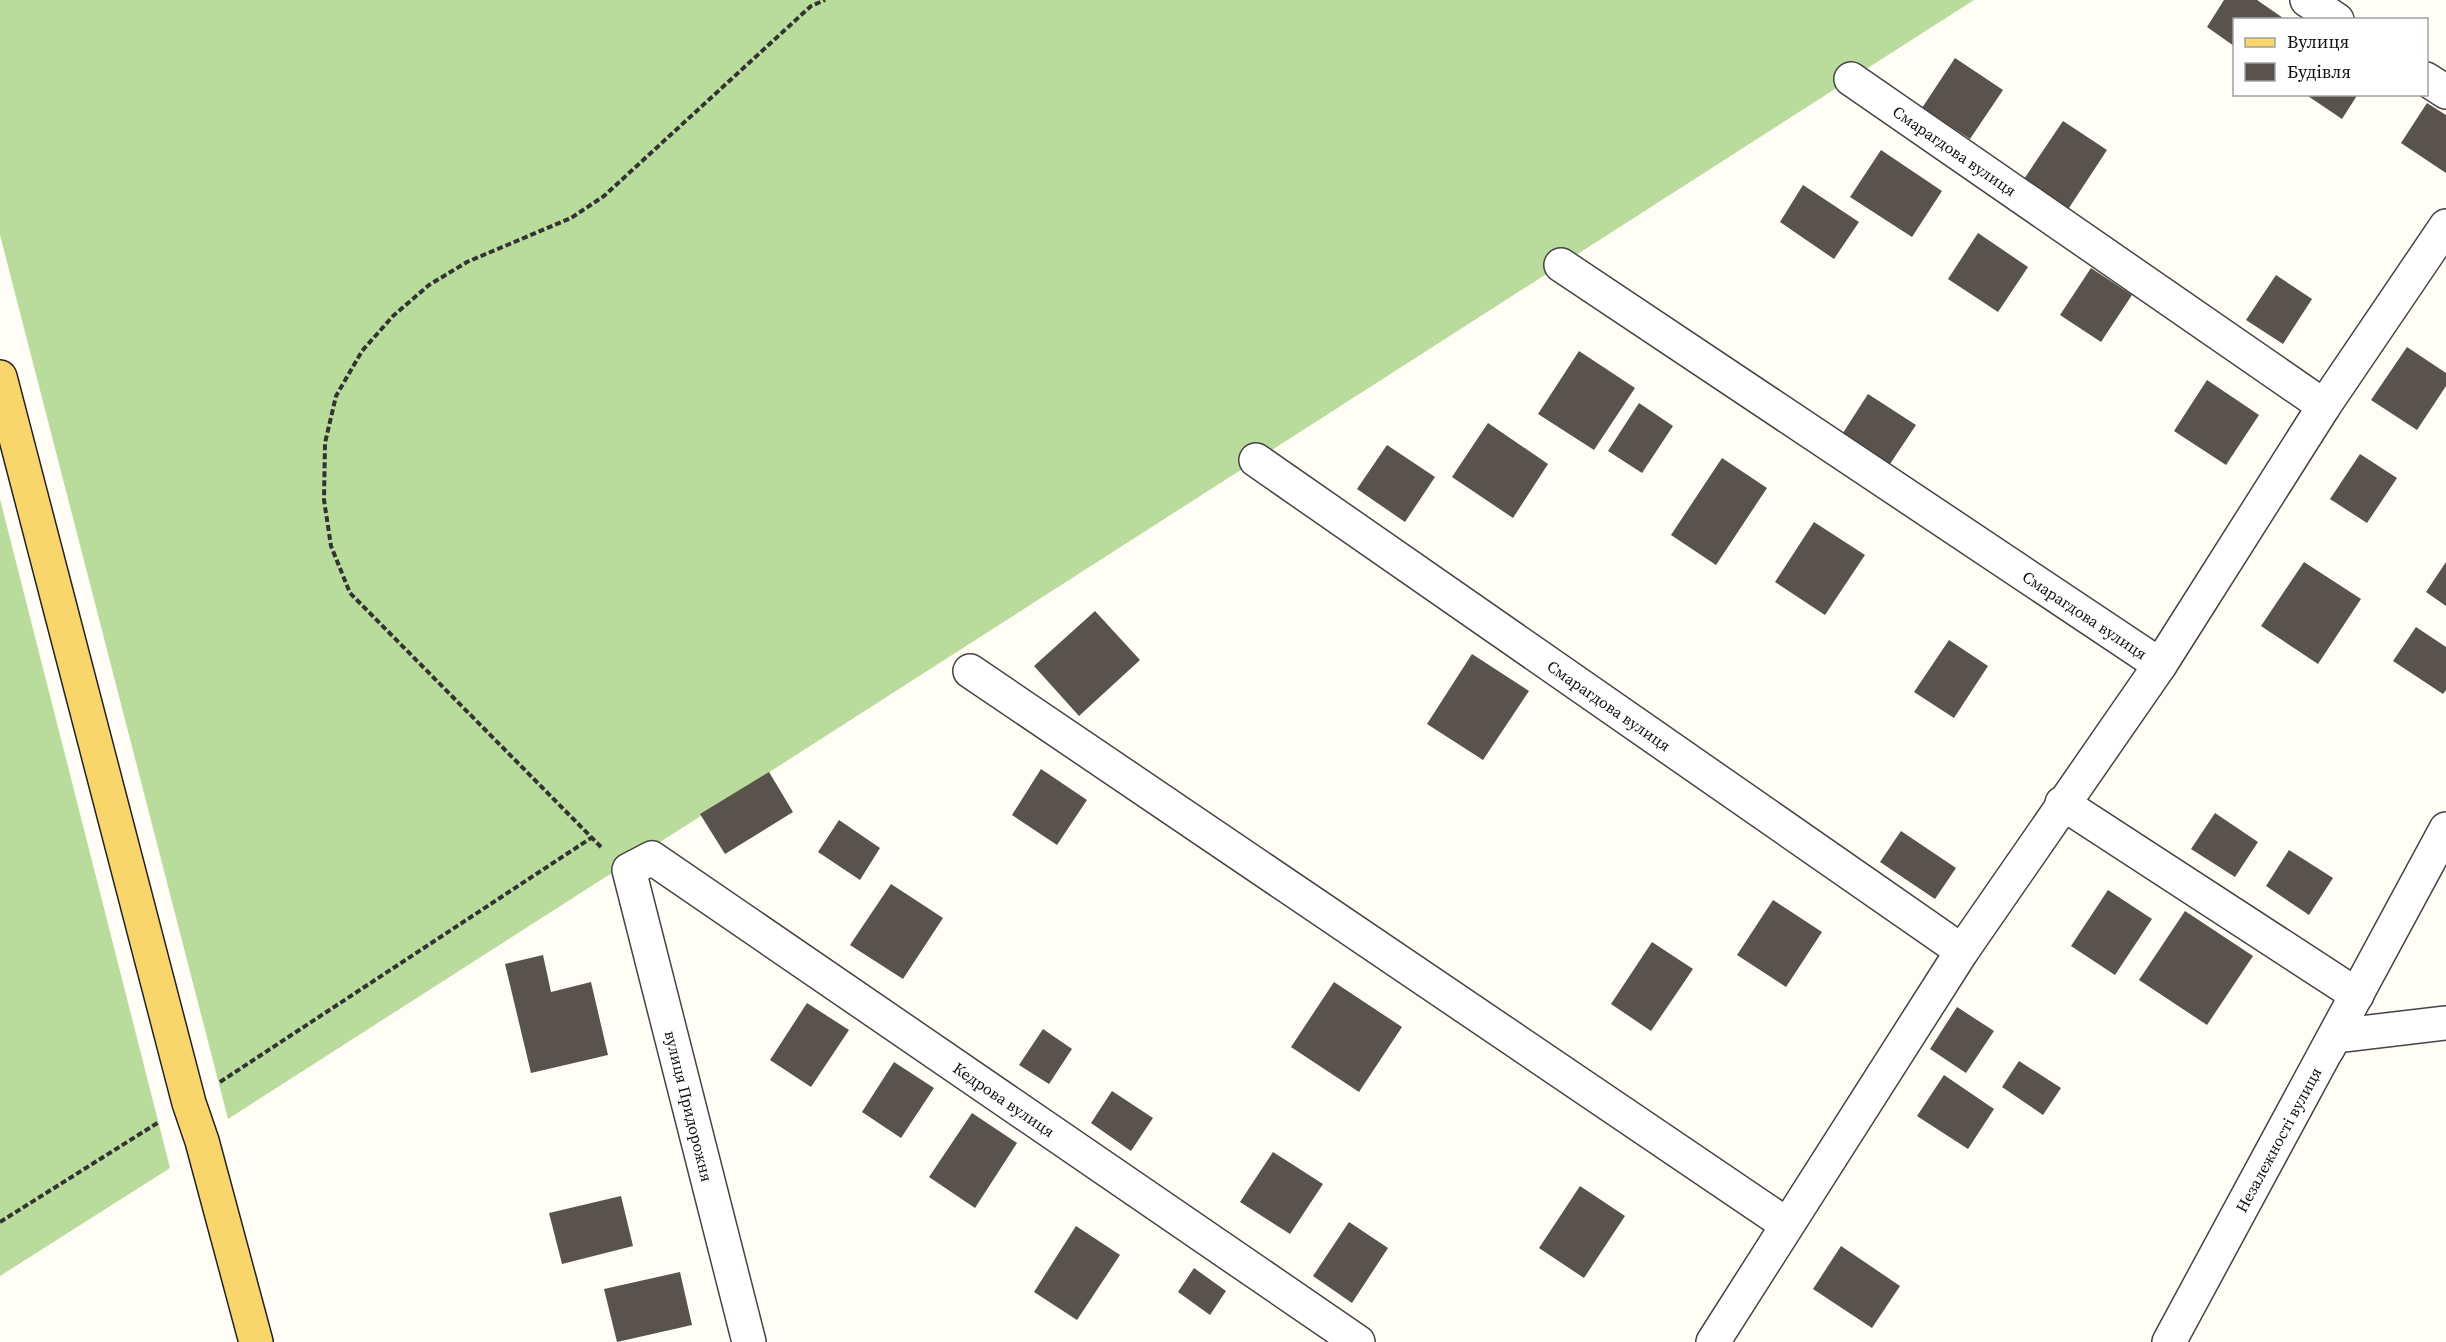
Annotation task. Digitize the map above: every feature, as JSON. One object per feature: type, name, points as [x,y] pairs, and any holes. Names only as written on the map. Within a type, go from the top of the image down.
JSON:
[{"type":"main road","points":[[0,377],[189,1103],[205,1153],[256,1342]]},
{"type":"street","points":[[2307,0],[2334,18]]},
{"type":"street","name":"Смарагдова вулиця","points":[[1851,79],[2324,406]]},
{"type":"street","points":[[2428,80],[2446,92]]},
{"type":"street","points":[[1713,1342],[1786,1224],[1962,951],[2062,803],[2160,665],[2324,406],[2446,226]]},
{"type":"street","name":"Смарагдова вулиця","points":[[1561,265],[2160,665]]},
{"type":"street","name":"Смарагдова вулиця","points":[[1256,460],[1962,951]]},
{"type":"street","points":[[970,671],[1786,1224]]},
{"type":"street","points":[[2062,803],[2357,994]]},
{"type":"street","name":"Незалежності вулиця","points":[[2169,1342],[2446,829]]},
{"type":"street","name":"вулиця Придорожня","points":[[640,864],[754,1337]]},
{"type":"street","name":"Кедрова вулиця","points":[[640,864],[1358,1342]]},
{"type":"street","points":[[2335,1036],[2446,1023]]},
{"type":"path","points":[[640,864],[591,838],[350,593],[331,546],[324,500],[325,443],[336,396],[362,351],[393,316],[429,285],[467,262],[571,218],[604,196],[811,6],[825,0]]},
{"type":"path","points":[[0,1222],[189,1103],[591,838]]},
{"type":"green space","points":[[0,0],[1974,0],[228,1119],[0,235]]},
{"type":"green space","points":[[0,499],[170,1168],[0,1276]]},
{"type":"building","points":[[2224,0],[2257,0],[2283,18],[2233,18],[2233,45],[2207,27]]},
{"type":"building","points":[[1955,58],[2003,90],[1970,139],[1922,108]]},
{"type":"building","points":[[2308,96],[2357,96],[2342,119]]},
{"type":"building","points":[[2427,103],[2446,115],[2446,173],[2401,143]]},
{"type":"building","points":[[2063,121],[2107,150],[2067,211],[2022,182]]},
{"type":"building","points":[[1881,150],[1942,191],[1912,237],[1850,197]]},
{"type":"building","points":[[1803,185],[1859,222],[1834,259],[1780,222]]},
{"type":"building","points":[[1978,233],[2028,267],[1998,312],[1948,279]]},
{"type":"building","points":[[2091,268],[2132,295],[2101,342],[2060,315]]},
{"type":"building","points":[[2276,275],[2312,299],[2283,344],[2246,320]]},
{"type":"building","points":[[2407,347],[2446,373],[2446,386],[2417,430],[2371,400]]},
{"type":"building","points":[[1579,351],[1635,388],[1594,450],[1538,414]]},
{"type":"building","points":[[2207,380],[2259,415],[2226,465],[2174,431]]},
{"type":"building","points":[[1868,394],[1916,425],[1888,467],[1841,436]]},
{"type":"building","points":[[1639,403],[1673,426],[1642,473],[1608,451]]},
{"type":"building","points":[[1488,423],[1548,464],[1513,518],[1452,477]]},
{"type":"building","points":[[1387,445],[1435,477],[1405,522],[1357,489]]},
{"type":"building","points":[[2360,454],[2397,478],[2367,523],[2330,499]]},
{"type":"building","points":[[1722,458],[1767,488],[1716,565],[1671,535]]},
{"type":"building","points":[[1814,522],[1865,555],[1825,615],[1775,582]]},
{"type":"building","points":[[2304,562],[2361,599],[2318,664],[2261,626]]},
{"type":"building","points":[[2446,562],[2446,606],[2426,592]]},
{"type":"building","points":[[1095,611],[1140,660],[1079,716],[1034,666]]},
{"type":"building","points":[[2416,627],[2446,647],[2446,690],[2443,694],[2393,661]]},
{"type":"building","points":[[1949,640],[1988,666],[1954,718],[1914,692]]},
{"type":"building","points":[[1472,654],[1529,691],[1483,760],[1427,724]]},
{"type":"building","points":[[1041,769],[1087,800],[1057,845],[1012,815]]},
{"type":"building","points":[[769,772],[793,812],[725,854],[700,814]]},
{"type":"building","points":[[2215,813],[2258,842],[2235,877],[2191,849]]},
{"type":"building","points":[[839,820],[880,848],[860,880],[818,852]]},
{"type":"building","points":[[1901,831],[1956,868],[1935,899],[1880,862]]},
{"type":"building","points":[[2289,850],[2333,878],[2309,915],[2266,886]]},
{"type":"building","points":[[891,884],[943,918],[903,979],[850,945]]},
{"type":"building","points":[[2108,890],[2152,919],[2115,975],[2071,946]]},
{"type":"building","points":[[1773,900],[1822,932],[1786,987],[1737,955]]},
{"type":"building","points":[[2185,911],[2253,956],[2207,1025],[2139,980]]},
{"type":"building","points":[[1652,942],[1693,969],[1651,1031],[1611,1004]]},
{"type":"building","points":[[543,955],[551,992],[591,982],[608,1055],[531,1073],[505,964]]},
{"type":"building","points":[[1334,982],[1402,1027],[1359,1092],[1291,1047]]},
{"type":"building","points":[[807,1003],[849,1030],[811,1087],[770,1060]]},
{"type":"building","points":[[1957,1007],[1994,1031],[1966,1073],[1930,1049]]},
{"type":"building","points":[[1043,1029],[1072,1049],[1049,1084],[1019,1065]]},
{"type":"building","points":[[2019,1061],[2061,1088],[2043,1115],[2002,1087]]},
{"type":"building","points":[[894,1062],[934,1088],[901,1138],[862,1112]]},
{"type":"building","points":[[1944,1075],[1994,1109],[1968,1149],[1917,1116]]},
{"type":"building","points":[[1112,1091],[1153,1118],[1131,1151],[1091,1123]]},
{"type":"building","points":[[972,1113],[1017,1143],[975,1208],[929,1177]]},
{"type":"building","points":[[1273,1152],[1323,1184],[1290,1234],[1240,1202]]},
{"type":"building","points":[[1580,1186],[1625,1216],[1584,1278],[1539,1248]]},
{"type":"building","points":[[621,1196],[633,1246],[562,1264],[549,1213]]},
{"type":"building","points":[[1349,1222],[1388,1248],[1352,1303],[1313,1276]]},
{"type":"building","points":[[1076,1226],[1120,1255],[1077,1320],[1034,1292]]},
{"type":"building","points":[[1841,1246],[1900,1286],[1872,1328],[1813,1289]]},
{"type":"building","points":[[1194,1268],[1226,1291],[1210,1315],[1178,1292]]},
{"type":"building","points":[[680,1272],[692,1325],[617,1342],[604,1289]]}]
